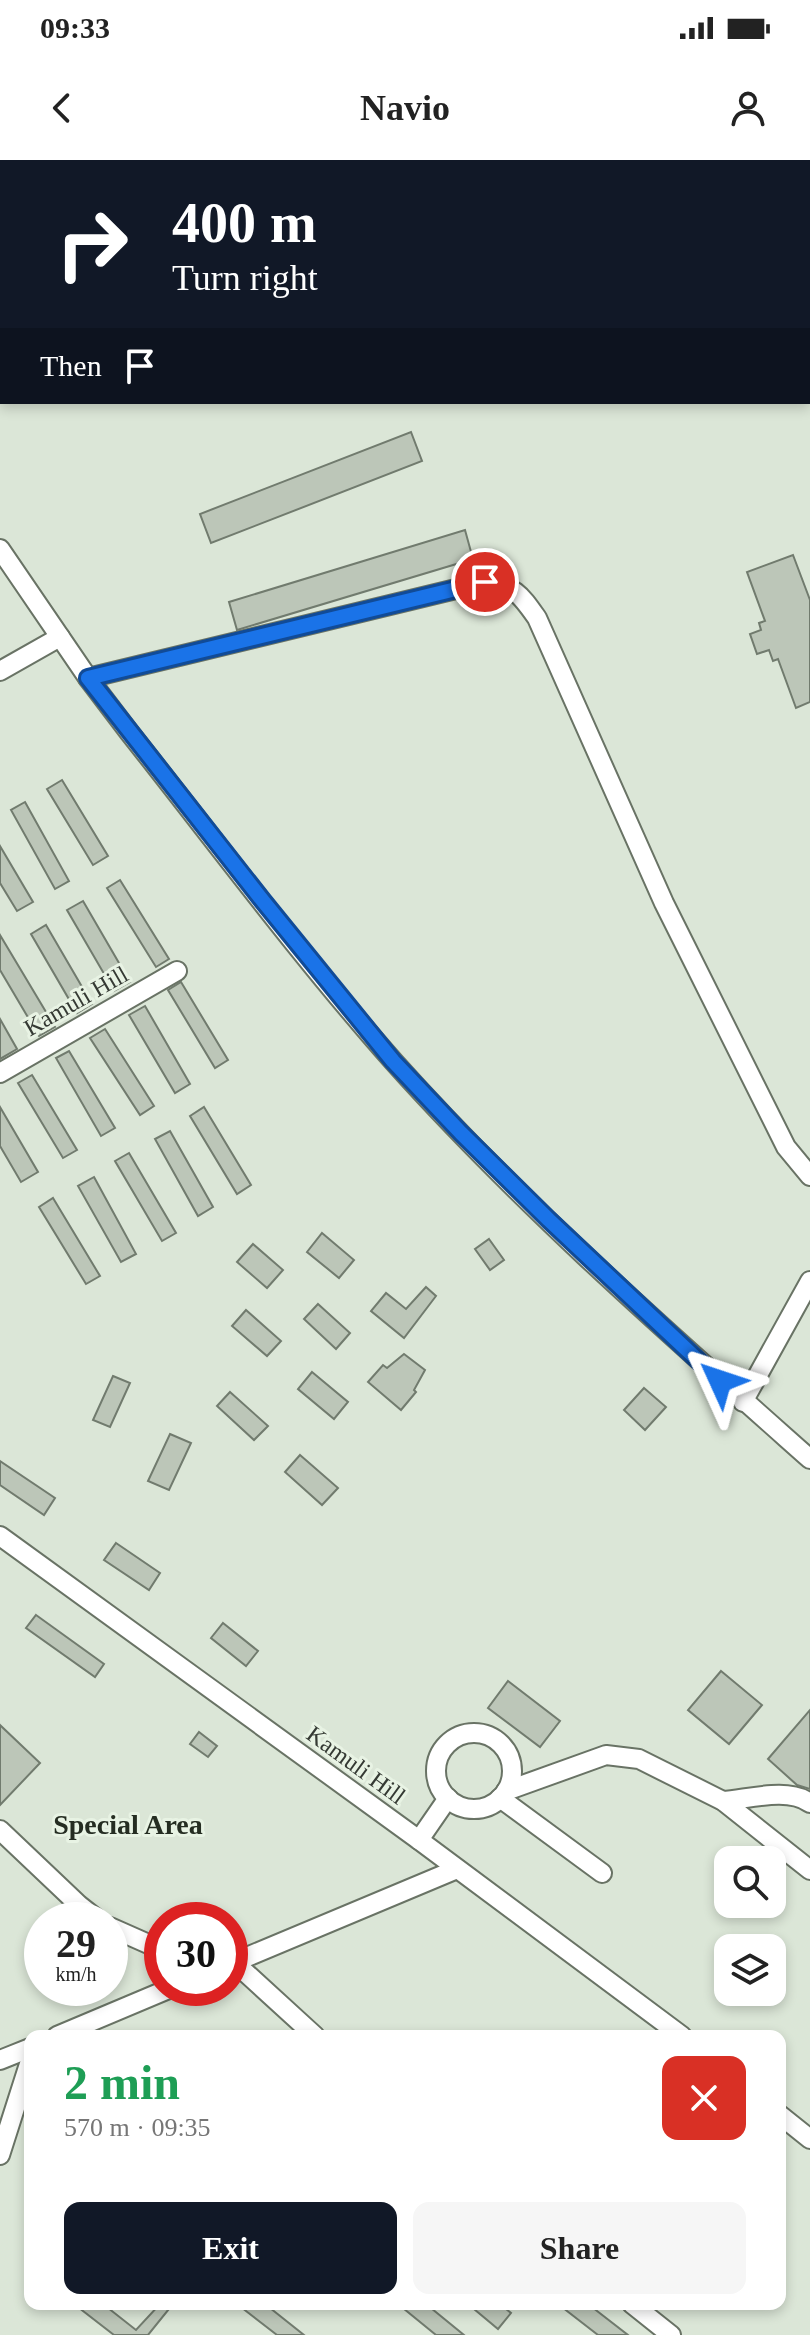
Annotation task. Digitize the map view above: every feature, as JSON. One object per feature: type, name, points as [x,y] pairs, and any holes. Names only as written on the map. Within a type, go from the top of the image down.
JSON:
[{"type":"street","points":[[0,549],[88,678],[393,1061],[538,1210],[652,1319],[810,1459]]},
{"type":"street","points":[[88,678],[485,582],[506,585],[521,596],[537,618],[671,917],[786,1147],[810,1176]]},
{"type":"street","points":[[0,671],[60,637]]},
{"type":"street","name":"Kamuli Hill","points":[[0,1073],[177,971]]},
{"type":"street","points":[[743,1402],[810,1281]]},
{"type":"street","name":"Kamuli Hill","points":[[0,1536],[419,1840],[674,2030]]},
{"type":"street","points":[[503,1794],[512,1773],[508,1754],[497,1740],[472,1733],[448,1743],[438,1758],[438,1784],[448,1798],[464,1807],[474,1809],[492,1804],[503,1794],[590,1759],[614,1755],[639,1759],[723,1801],[810,1870]]},
{"type":"street","points":[[503,1794],[602,1873]]},
{"type":"street","points":[[723,1801],[798,1796],[810,1803]]},
{"type":"street","points":[[419,1840],[448,1798]]},
{"type":"street","points":[[0,1830],[76,1902]]},
{"type":"street","points":[[248,1956],[457,1869]]},
{"type":"street","points":[[248,1977],[308,2030]]},
{"type":"street","points":[[71,2030],[144,1999]]},
{"type":"street","points":[[0,2060],[24,2050]]},
{"type":"street","points":[[0,2155],[24,2080]]},
{"type":"street","points":[[786,2120],[810,2139]]},
{"type":"street","points":[[640,2310],[671,2335]]},
{"type":"building","points":[[411,432],[422,461],[211,543],[200,514]]},
{"type":"building","points":[[465,530],[473,559],[237,630],[229,602]]},
{"type":"building","points":[[793,555],[810,600],[810,702],[796,708],[778,659],[773,661],[769,650],[757,654],[750,634],[761,630],[759,623],[765,621],[747,572]]},
{"type":"building","points":[[62,780],[108,856],[93,865],[47,789]]},
{"type":"building","points":[[25,802],[69,881],[55,889],[11,810]]},
{"type":"building","points":[[0,846],[33,902],[17,911],[0,883]]},
{"type":"building","points":[[120,880],[169,959],[156,967],[107,888]]},
{"type":"building","points":[[83,901],[130,982],[114,991],[67,910]]},
{"type":"building","points":[[46,925],[92,1004],[77,1013],[31,934]]},
{"type":"building","points":[[0,935],[55,1027],[39,1036],[0,970]]},
{"type":"building","points":[[181,982],[228,1060],[215,1068],[168,990]]},
{"type":"building","points":[[145,1006],[190,1084],[175,1093],[129,1015]]},
{"type":"building","points":[[0,1019],[17,1049],[0,1059]]},
{"type":"building","points":[[105,1029],[154,1106],[140,1115],[90,1038]]},
{"type":"building","points":[[69,1051],[115,1128],[101,1136],[56,1058]]},
{"type":"building","points":[[32,1075],[77,1150],[63,1158],[18,1083]]},
{"type":"building","points":[[0,1107],[38,1172],[21,1182],[0,1146]]},
{"type":"building","points":[[204,1107],[251,1185],[237,1194],[190,1116]]},
{"type":"building","points":[[170,1131],[213,1207],[198,1216],[155,1139]]},
{"type":"building","points":[[129,1153],[176,1233],[162,1241],[115,1161]]},
{"type":"building","points":[[94,1177],[136,1254],[121,1262],[78,1186]]},
{"type":"building","points":[[53,1198],[100,1276],[86,1284],[39,1207]]},
{"type":"building","points":[[322,1233],[354,1260],[339,1278],[307,1252]]},
{"type":"building","points":[[489,1239],[504,1260],[490,1270],[475,1249]]},
{"type":"building","points":[[253,1244],[283,1270],[267,1288],[237,1262]]},
{"type":"building","points":[[426,1287],[436,1296],[404,1338],[371,1311],[386,1293],[406,1309]]},
{"type":"building","points":[[318,1304],[350,1333],[336,1349],[304,1319]]},
{"type":"building","points":[[246,1310],[281,1341],[267,1356],[232,1326]]},
{"type":"building","points":[[404,1354],[425,1370],[414,1390],[416,1392],[401,1410],[368,1382],[383,1365],[387,1368]]},
{"type":"building","points":[[312,1372],[348,1402],[334,1419],[298,1389]]},
{"type":"building","points":[[113,1376],[130,1383],[110,1427],[93,1420]]},
{"type":"building","points":[[644,1388],[666,1407],[645,1430],[624,1410]]},
{"type":"building","points":[[230,1392],[268,1426],[254,1440],[217,1406]]},
{"type":"building","points":[[170,1434],[191,1443],[169,1490],[148,1481]]},
{"type":"building","points":[[300,1455],[338,1488],[322,1505],[285,1472]]},
{"type":"building","points":[[0,1461],[55,1498],[44,1515],[0,1485]]},
{"type":"building","points":[[116,1543],[160,1573],[149,1590],[104,1560]]},
{"type":"building","points":[[36,1615],[104,1664],[95,1677],[26,1628]]},
{"type":"building","points":[[223,1623],[258,1651],[246,1666],[211,1638]]},
{"type":"building","points":[[721,1671],[762,1705],[729,1744],[688,1710]]},
{"type":"building","points":[[508,1681],[560,1721],[540,1747],[488,1708]]},
{"type":"building","points":[[810,1710],[810,1789],[797,1785],[768,1759]]},
{"type":"building","points":[[0,1725],[40,1763],[0,1805]]},
{"type":"building","points":[[199,1732],[217,1746],[208,1757],[190,1744]]},
{"type":"building","points":[[82,2310],[111,2310],[136,2330],[154,2310],[168,2310],[148,2335],[114,2335]]},
{"type":"building","points":[[245,2310],[273,2310],[304,2335],[277,2335]]},
{"type":"building","points":[[405,2310],[433,2310],[464,2335],[436,2335]]},
{"type":"building","points":[[475,2310],[507,2310],[511,2313],[498,2329]]},
{"type":"building","points":[[566,2310],[596,2310],[628,2335],[598,2335]]},
{"type":"district","name":"Special Area","points":[[128,1824]]},
{"type":"route","points":[[485,582],[88,678],[393,1061],[549,1220],[720,1381]]}]
